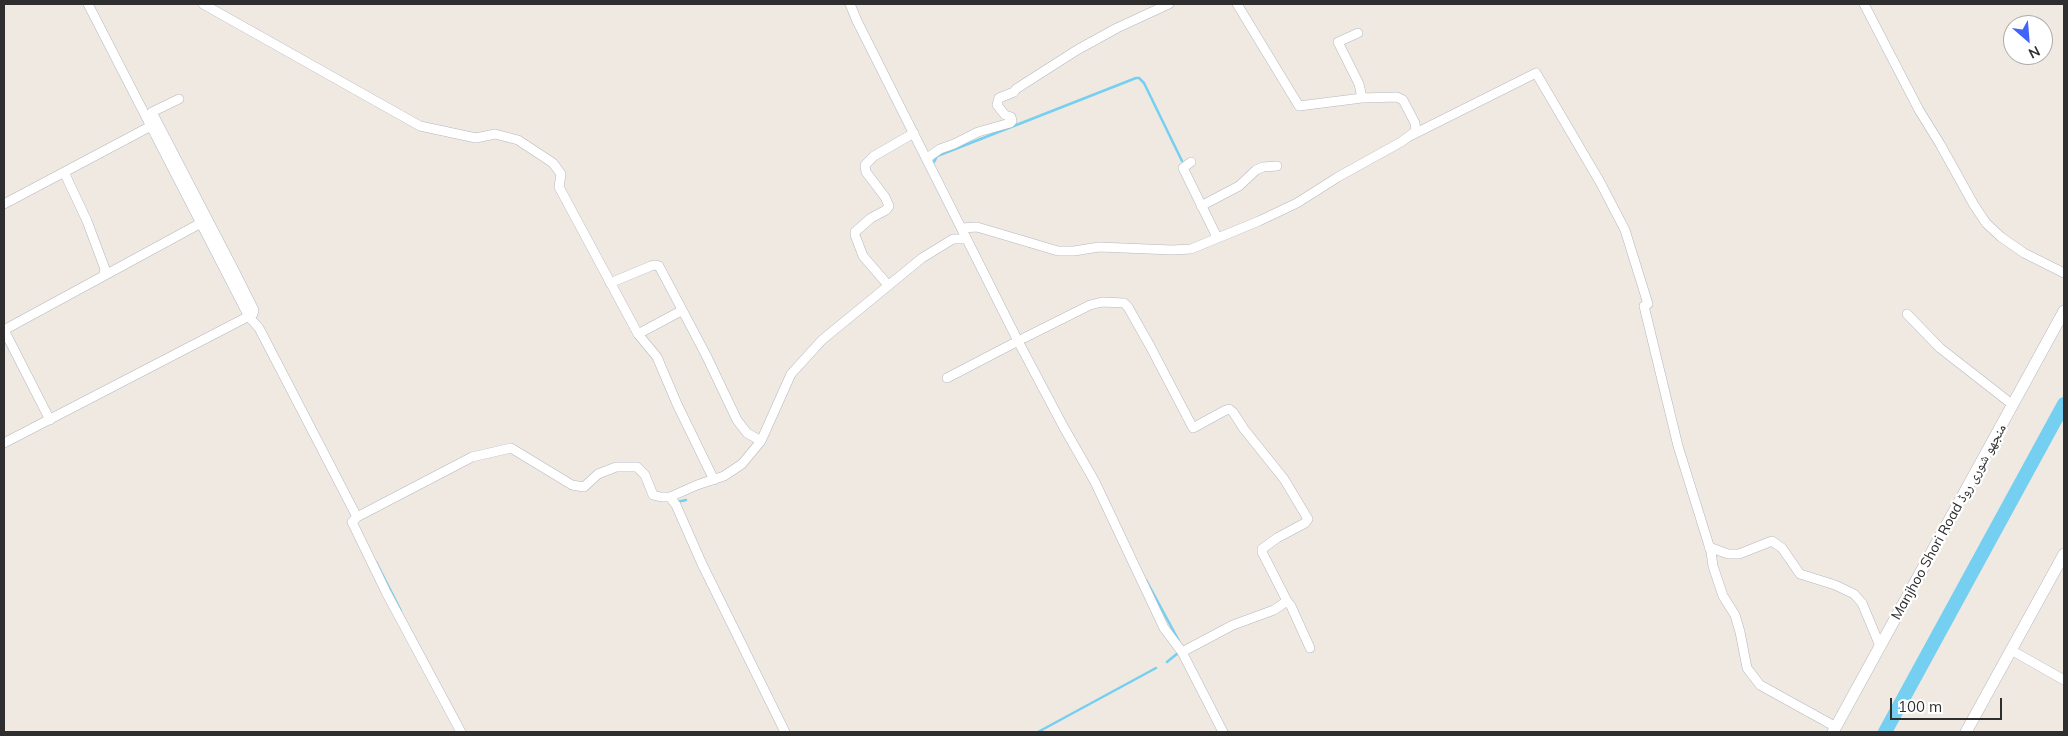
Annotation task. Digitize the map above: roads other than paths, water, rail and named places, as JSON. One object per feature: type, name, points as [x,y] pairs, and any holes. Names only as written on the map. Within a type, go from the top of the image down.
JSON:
[{"type":"street","points":[[88,4],[249,316],[259,328],[268,345],[354,520],[386,592],[461,732]]},
{"type":"street","points":[[202,4],[420,126],[476,138],[495,134],[518,140],[553,163],[560,174],[559,187],[638,334],[657,357],[677,404],[714,480]]},
{"type":"street","points":[[850,4],[966,239],[1021,340],[1063,426],[1096,482],[1164,628],[1182,652],[1223,732]]},
{"type":"street","points":[[927,158],[940,149],[978,132],[1010,123],[1012,121],[1011,117],[1005,115],[997,105],[999,98],[1014,92],[1085,46],[1168,4]]},
{"type":"street","points":[[1237,4],[1299,106],[1306,107],[1362,98],[1398,97],[1403,100],[1415,123],[1416,131],[1410,136]]},
{"type":"street","points":[[1864,4],[1919,110],[1986,223],[2001,237],[2024,253],[2064,273]]},
{"type":"street","points":[[1358,33],[1338,42],[1359,84],[1362,98]]},
{"type":"street","points":[[962,228],[977,226],[1058,251],[1074,251],[1099,247],[1191,249],[1296,203],[1410,136],[1536,74],[1625,230],[1648,304],[1644,306],[1678,446],[1720,589],[1735,615],[1747,668],[1760,685],[1834,730]]},
{"type":"street","points":[[4,443],[253,314],[254,310],[152,112],[179,98]]},
{"type":"street","points":[[4,204],[151,126]]},
{"type":"street","points":[[888,285],[863,256],[855,235],[855,232],[871,218],[886,210],[888,206],[885,197],[866,172],[865,166],[874,156],[914,133]]},
{"type":"street","points":[[1191,162],[1183,168],[1215,233],[1215,239]]},
{"type":"street","points":[[1202,206],[1239,186],[1256,170],[1263,167],[1277,166]]},
{"type":"street","points":[[64,172],[87,221],[105,269],[104,274]]},
{"type":"street","points":[[50,420],[4,330],[201,223]]},
{"type":"street","points":[[354,520],[472,457],[511,448],[572,486],[584,487],[598,474],[616,467],[637,467],[645,475],[653,495],[661,498],[670,497],[724,476],[742,464],[761,441],[791,374],[822,340],[922,258],[953,239],[966,239]]},
{"type":"street","points":[[610,283],[656,265],[659,266],[681,311],[706,355],[737,420],[747,433],[761,441]]},
{"type":"street","points":[[947,378],[1090,306],[1102,302],[1124,303],[1137,323],[1194,428],[1224,411],[1229,409],[1233,412],[1244,429],[1289,485],[1308,519],[1262,549],[1287,601],[1292,606],[1310,648]]},
{"type":"street","points":[[638,334],[681,311]]},
{"type":"street","name":"Manjhoo Shori Road منجھو شوری روڈ","points":[[1834,730],[2064,312]]},
{"type":"street","points":[[1907,314],[1940,348],[2013,405]]},
{"type":"street","points":[[670,497],[676,505],[702,564],[785,732]]},
{"type":"street","points":[[1709,547],[1728,554],[1739,554],[1772,541],[1782,548],[1800,574],[1835,585],[1854,594],[1862,603],[1880,646]]},
{"type":"street","points":[[1966,732],[2063,557]]},
{"type":"street","points":[[1182,652],[1233,625],[1262,615],[1287,601]]},
{"type":"street","points":[[2012,650],[2064,680]]},
{"type":"waterway","points":[[934,162],[937,156],[1136,78],[1139,78],[1144,83],[1182,161]]},
{"type":"waterway","points":[[1885,732],[2064,404]]},
{"type":"waterway","points":[[677,502],[686,500]]},
{"type":"waterway","points":[[376,562],[401,611]]},
{"type":"waterway","points":[[1146,580],[1179,641]]},
{"type":"waterway","points":[[1167,662],[1178,653]]},
{"type":"waterway","points":[[1038,732],[1156,668]]}]
